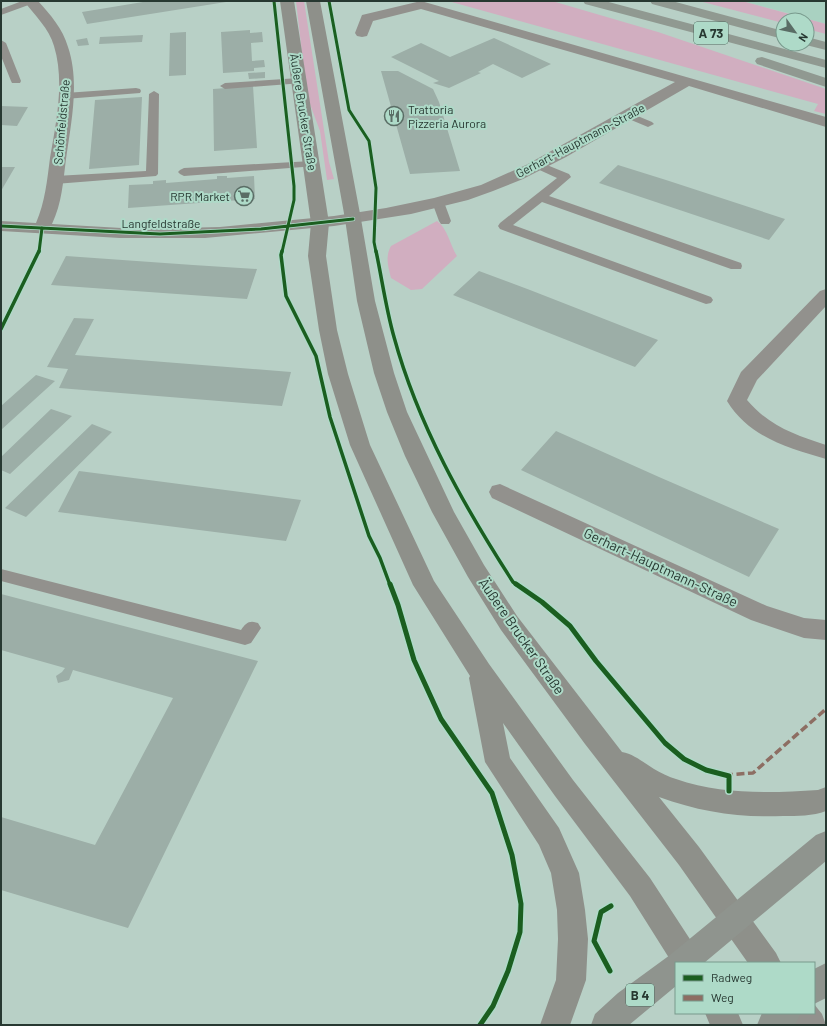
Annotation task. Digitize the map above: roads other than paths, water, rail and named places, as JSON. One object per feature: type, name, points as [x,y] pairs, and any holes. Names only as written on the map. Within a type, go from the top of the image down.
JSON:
[{"type":"highway","name":"A 73","points":[[657,1],[775,33]]},
{"type":"highway","name":"A 73","points":[[592,2],[826,64]]},
{"type":"highway","points":[[592,2],[826,83]]},
{"type":"highway","points":[[815,43],[826,46]]},
{"type":"main road","name":"Äußere Brucker Straße","points":[[287,1],[320,223],[317,250],[328,330],[338,374],[360,445],[425,585],[480,671],[564,788],[640,887],[682,962]]},
{"type":"main road","name":"Äußere Brucker Straße","points":[[313,1],[366,301],[376,345],[397,412],[416,456],[443,512],[476,571],[509,623],[606,751],[689,856],[765,962]]},
{"type":"main road","points":[[480,671],[498,762],[549,837],[565,873],[571,910],[572,939],[570,980],[555,1025]]},
{"type":"main road","points":[[606,751],[634,772],[654,783],[713,802],[760,806],[818,802],[826,799]]},
{"type":"main road","name":"B 4","points":[[684,962],[826,844]]},
{"type":"main road","name":"B 4","points":[[606,1025],[629,1004],[675,969]]},
{"type":"main road","points":[[815,988],[826,978]]},
{"type":"main road","points":[[721,1014],[728,1025]]},
{"type":"main road","points":[[772,1025],[785,1014]]},
{"type":"street","name":"Schönfeldstraße","points":[[31,1],[45,17],[56,35],[63,52],[65,96],[55,180],[51,205],[42,228]]},
{"type":"street","points":[[362,33],[367,18],[421,5],[826,122]]},
{"type":"street","name":"Gerhart-Hauptmann-Straße","points":[[352,219],[438,202],[488,187],[569,149],[687,81]]},
{"type":"street","points":[[320,223],[352,219]]},
{"type":"street","name":"Langfeldstraße","points":[[1,226],[160,234],[261,229],[320,223]]},
{"type":"street","points":[[826,295],[748,377],[737,401],[751,418],[785,439],[826,452]]},
{"type":"street","name":"Gerhart-Hauptmann-Straße","points":[[500,492],[759,613],[804,628],[826,630]]},
{"type":"street","points":[[803,1014],[811,1025]]},
{"type":"lane","points":[[1,12],[31,1]]},
{"type":"lane","points":[[1,43],[16,81]]},
{"type":"lane","points":[[225,86],[299,81]]},
{"type":"lane","points":[[65,96],[136,91]]},
{"type":"lane","name":"Schönfeldstraße","points":[[55,180],[152,174],[154,94]]},
{"type":"lane","points":[[628,115],[648,124]]},
{"type":"lane","points":[[184,172],[312,164]]},
{"type":"lane","points":[[537,165],[566,177],[504,226],[706,300]]},
{"type":"lane","points":[[540,197],[736,266]]},
{"type":"lane","points":[[438,202],[445,221]]},
{"type":"lane","points":[[1,575],[245,638],[252,628]]},
{"type":"place","name":"Trattoria Pizzeria Aurora","points":[[394,116]]},
{"type":"place","name":"RPR Market","points":[[244,196]]}]
